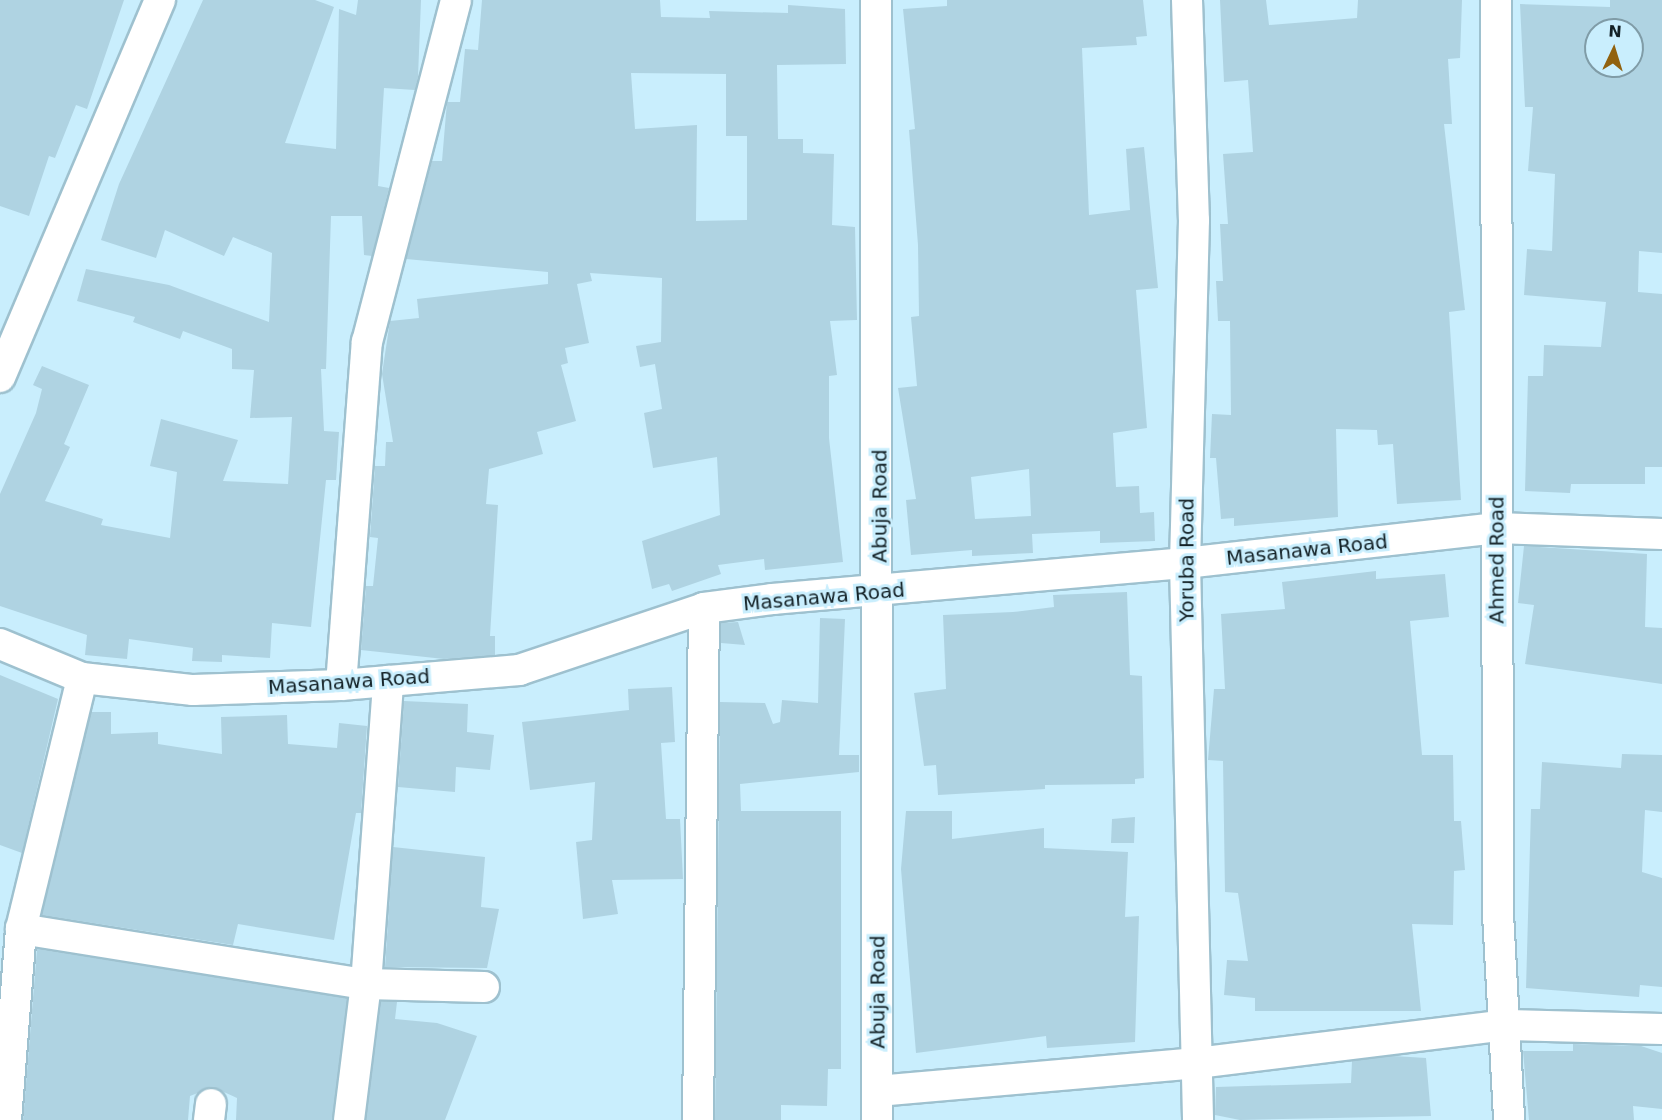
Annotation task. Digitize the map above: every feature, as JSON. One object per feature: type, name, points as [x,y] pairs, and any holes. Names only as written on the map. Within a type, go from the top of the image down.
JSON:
[{"type":"street","points":[[0,377],[160,0]]},
{"type":"street","points":[[341,685],[367,342],[456,0]]},
{"type":"street","name":"Abuja Road","points":[[876,0],[880,593],[877,1106]]},
{"type":"street","name":"Yoruba Road","points":[[1187,0],[1194,220],[1185,563],[1198,1120]]},
{"type":"street","name":"Ahmed Road","points":[[1496,0],[1498,914],[1508,1025],[1509,1120]]},
{"type":"street","name":"Masanawa Road","points":[[0,644],[82,678],[193,690],[341,685],[508,670],[704,608],[1185,563],[1497,528],[1662,534]]},
{"type":"street","points":[[698,1120],[704,608]]},
{"type":"street","points":[[6,1120],[21,929],[82,678]]},
{"type":"street","points":[[349,1120],[366,984],[388,681]]},
{"type":"street","points":[[21,929],[366,984],[484,987]]},
{"type":"street","points":[[877,1106],[1197,1063],[1508,1025],[1662,1029]]},
{"type":"building","points":[[0,0],[124,0],[87,109],[76,105],[55,158],[49,156],[29,216],[0,206]]},
{"type":"building","points":[[203,0],[315,0],[334,7],[285,143],[336,149],[339,9],[356,15],[358,0],[421,0],[418,77],[415,90],[384,88],[378,186],[389,188],[372,256],[364,255],[362,216],[331,216],[326,369],[321,369],[324,431],[339,432],[336,480],[326,480],[311,627],[272,623],[270,658],[222,655],[222,662],[192,661],[193,648],[129,639],[127,659],[85,655],[87,635],[0,606],[0,494],[36,413],[42,389],[33,385],[42,366],[89,385],[64,444],[70,447],[45,501],[103,519],[101,525],[170,538],[177,472],[150,466],[161,419],[238,440],[223,481],[288,484],[292,417],[250,418],[254,370],[232,369],[232,349],[183,331],[180,339],[133,322],[135,317],[77,301],[86,269],[169,285],[269,322],[272,253],[233,237],[224,256],[165,230],[156,258],[101,240],[119,184]]},
{"type":"building","points":[[482,0],[660,0],[661,17],[710,18],[709,11],[788,13],[788,5],[845,9],[846,64],[777,65],[778,139],[803,139],[803,153],[834,154],[832,225],[855,227],[857,320],[830,321],[837,375],[829,376],[829,438],[843,562],[765,570],[764,559],[718,565],[721,574],[672,591],[669,584],[652,589],[642,541],[720,515],[717,457],[653,468],[644,413],[662,409],[655,364],[640,367],[636,346],[661,342],[662,278],[590,273],[592,281],[577,284],[589,343],[565,348],[568,363],[561,365],[576,421],[537,432],[543,454],[489,469],[486,504],[498,505],[490,636],[495,636],[495,655],[444,659],[361,650],[366,586],[373,586],[378,538],[370,537],[375,466],[385,466],[386,442],[393,442],[382,374],[390,321],[419,318],[417,299],[548,284],[548,272],[406,259],[432,161],[442,161],[447,102],[460,102],[465,49],[478,50]],"holes":[[[631,73],[726,74],[726,136],[747,136],[747,220],[696,221],[697,125],[635,129]]]},
{"type":"building","points":[[947,0],[1143,0],[1147,36],[1136,37],[1137,45],[1082,48],[1089,215],[1130,210],[1126,149],[1144,147],[1158,288],[1136,290],[1147,428],[1113,433],[1116,487],[1139,486],[1140,513],[1154,512],[1155,541],[1100,543],[1100,531],[1032,534],[1033,553],[972,556],[972,550],[911,555],[906,500],[916,499],[898,388],[917,386],[911,317],[919,316],[918,245],[909,130],[915,129],[903,9],[947,6]],"holes":[[[1029,469],[1031,516],[975,519],[971,477]]]},
{"type":"building","points":[[1220,0],[1266,0],[1269,25],[1357,18],[1358,0],[1462,0],[1460,58],[1448,59],[1452,124],[1444,124],[1465,310],[1449,312],[1461,500],[1397,504],[1393,444],[1378,445],[1377,430],[1336,429],[1338,517],[1234,526],[1234,518],[1221,519],[1216,458],[1210,458],[1212,414],[1231,415],[1230,321],[1218,321],[1216,281],[1223,281],[1220,224],[1228,224],[1223,154],[1253,152],[1248,80],[1224,82]]},
{"type":"building","points":[[1610,0],[1662,0],[1662,253],[1639,251],[1638,292],[1662,294],[1662,467],[1645,467],[1645,484],[1571,484],[1570,493],[1525,491],[1528,376],[1543,376],[1544,345],[1601,347],[1606,302],[1524,295],[1527,249],[1552,251],[1555,174],[1528,171],[1533,107],[1525,107],[1520,4],[1610,7]]},
{"type":"building","points":[[1524,546],[1647,554],[1645,627],[1662,628],[1662,684],[1525,664],[1534,605],[1518,603]]},
{"type":"building","points":[[1376,571],[1376,579],[1445,574],[1449,617],[1410,621],[1422,755],[1453,755],[1454,821],[1461,821],[1465,870],[1454,871],[1453,925],[1412,924],[1421,1011],[1255,1011],[1255,998],[1224,995],[1227,960],[1248,961],[1238,893],[1225,892],[1223,761],[1208,760],[1214,689],[1225,689],[1221,614],[1285,609],[1282,582]]},
{"type":"building","points":[[1127,592],[1130,675],[1142,676],[1144,778],[1135,779],[1135,784],[1045,785],[1045,789],[938,795],[936,765],[924,766],[914,693],[946,689],[943,615],[1013,612],[1054,607],[1053,595]]},
{"type":"building","points":[[820,618],[845,619],[839,755],[859,755],[859,772],[740,784],[741,811],[841,811],[841,1069],[828,1069],[827,1106],[781,1105],[781,1120],[715,1120],[720,702],[765,703],[773,724],[780,722],[782,700],[818,703]]},
{"type":"building","points":[[738,622],[745,645],[721,643],[721,623]]},
{"type":"building","points":[[0,675],[58,699],[22,853],[0,845]]},
{"type":"building","points":[[672,687],[675,742],[661,743],[666,819],[680,819],[683,879],[612,880],[618,914],[583,919],[576,842],[592,840],[595,782],[530,790],[522,722],[629,710],[628,689]]},
{"type":"building","points":[[404,701],[468,704],[467,732],[494,735],[490,770],[456,767],[455,792],[398,787]]},
{"type":"building","points":[[91,712],[111,712],[111,734],[158,732],[158,744],[222,754],[221,717],[287,715],[288,744],[337,748],[339,723],[367,726],[361,813],[356,813],[334,940],[238,924],[233,945],[42,915]]},
{"type":"building","points":[[1622,754],[1662,755],[1662,812],[1645,810],[1642,872],[1662,878],[1662,987],[1640,985],[1639,997],[1526,988],[1531,809],[1540,809],[1542,762],[1621,768]]},
{"type":"building","points":[[906,811],[952,811],[952,839],[1044,828],[1044,848],[1128,852],[1125,917],[1139,916],[1135,1042],[1047,1048],[1046,1036],[916,1053],[901,869]]},
{"type":"building","points":[[1135,817],[1134,843],[1111,843],[1112,819]]},
{"type":"building","points":[[393,847],[485,857],[481,907],[499,909],[487,968],[385,967]]},
{"type":"building","points":[[37,949],[347,998],[332,1120],[236,1120],[237,1098],[213,1087],[190,1096],[188,1120],[23,1120]]},
{"type":"building","points":[[381,1002],[397,1002],[395,1019],[437,1023],[477,1036],[445,1120],[366,1120]]},
{"type":"building","points":[[1573,1044],[1641,1046],[1662,1053],[1662,1109],[1633,1106],[1634,1120],[1529,1120],[1523,1051],[1573,1051]]},
{"type":"building","points":[[1394,1056],[1426,1058],[1431,1116],[1240,1120],[1215,1115],[1216,1087],[1351,1083],[1352,1061]]}]
